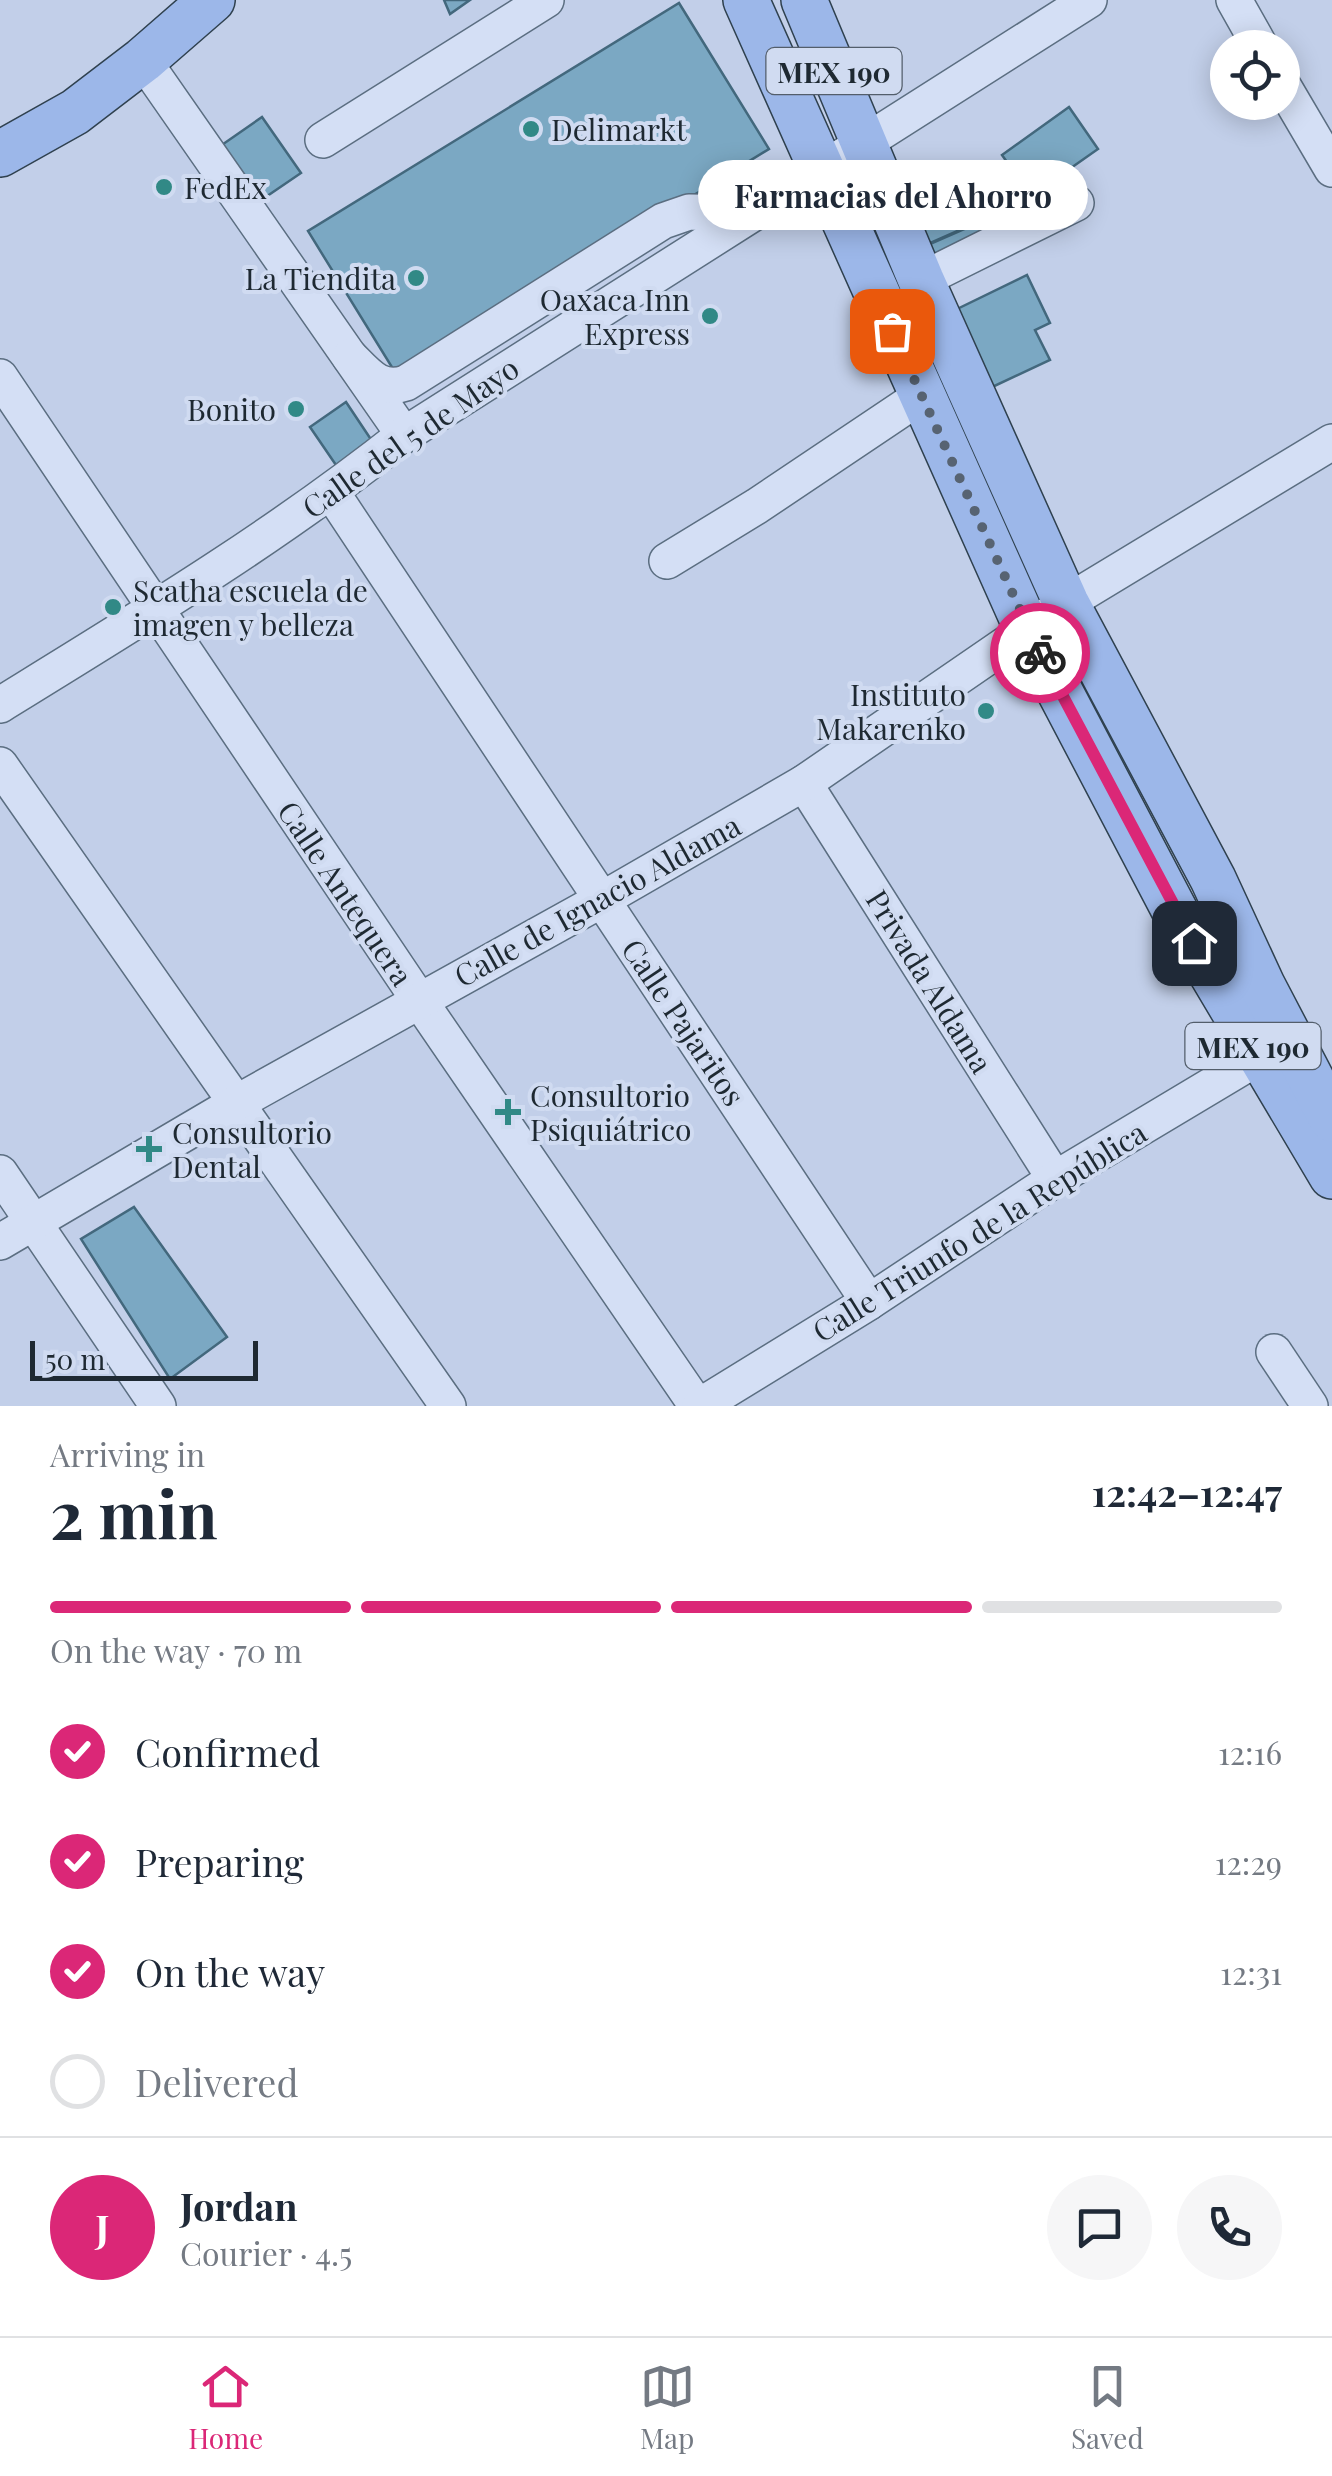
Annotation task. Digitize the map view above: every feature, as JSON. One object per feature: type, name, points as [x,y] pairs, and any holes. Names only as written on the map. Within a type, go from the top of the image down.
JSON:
[{"type":"main road","points":[[0,154],[75,112],[212,0]]},
{"type":"main road","name":"MEX 190","points":[[746,0],[1027,630],[1177,915],[1332,1176]]},
{"type":"main road","name":"MEX 190","points":[[804,0],[920,280],[1066,604],[1214,879],[1262,984],[1332,1118]]},
{"type":"main road","points":[[1177,915],[1303,1019],[1332,1058]]},
{"type":"street","points":[[322,140],[546,0]]},
{"type":"street","name":"Calle del 5 de Mayo","points":[[0,706],[332,493],[404,434],[1090,0]]},
{"type":"street","points":[[1234,0],[1251,30]]},
{"type":"street","points":[[143,60],[404,434]]},
{"type":"street","points":[[1300,115],[1332,170]]},
{"type":"street","points":[[920,280],[1076,203]]},
{"type":"street","points":[[350,357],[383,386],[406,384],[663,221],[689,212],[750,213]]},
{"type":"street","name":"Calle Antequera","points":[[0,376],[419,1000],[698,1406]]},
{"type":"street","points":[[667,561],[921,396]]},
{"type":"street","name":"Calle de Ignacio Aldama","points":[[0,1242],[238,1102],[804,782],[1066,604],[1332,442]]},
{"type":"street","name":"Calle Pajaritos","points":[[332,493],[870,1302]]},
{"type":"street","points":[[0,765],[448,1406]]},
{"type":"street","name":"Privada Aldama","points":[[804,782],[1055,1179]]},
{"type":"street","name":"Calle Triunfo de la República","points":[[698,1406],[870,1302],[1055,1179],[1259,1057]]},
{"type":"street","points":[[0,1172],[158,1406]]},
{"type":"street","points":[[1274,1352],[1310,1406]]},
{"type":"building","points":[[444,0],[470,0],[450,14]]},
{"type":"building","points":[[679,3],[769,149],[398,377],[308,231]]},
{"type":"building","points":[[1069,107],[1098,149],[1031,196],[1002,155]]},
{"type":"building","points":[[262,117],[301,173],[254,205],[216,149]]},
{"type":"building","points":[[997,162],[1013,202],[919,248],[907,208],[970,169],[972,174]]},
{"type":"building","points":[[987,219],[984,233],[930,256],[923,247]]},
{"type":"building","points":[[1027,275],[1050,323],[1035,330],[1050,360],[988,389],[951,312]]},
{"type":"building","points":[[346,402],[374,444],[338,468],[310,427]]},
{"type":"building","points":[[134,1207],[227,1337],[170,1379],[81,1239]]},
{"type":"way so far","points":[[892,331],[1040,653]]},
{"type":"place","name":"Delimarkt","points":[[531,129]]},
{"type":"place","name":"FedEx","points":[[164,187]]},
{"type":"place","name":"La Tiendita","points":[[416,278]]},
{"type":"place","name":"Oaxaca Inn Express","points":[[710,316]]},
{"type":"place","name":"Farmacias del Ahorro","points":[[892,331]]},
{"type":"place","name":"Bonito","points":[[296,409]]},
{"type":"place","name":"Scatha escuela de imagen y belleza","points":[[113,607]]},
{"type":"place","name":"Instituto Makarenko","points":[[986,711]]},
{"type":"place","name":"Consultorio Psiquiátrico","points":[[508,1112]]},
{"type":"place","name":"Consultorio Dental","points":[[149,1149]]},
{"type":"route","points":[[1040,653],[1194,943]]}]
